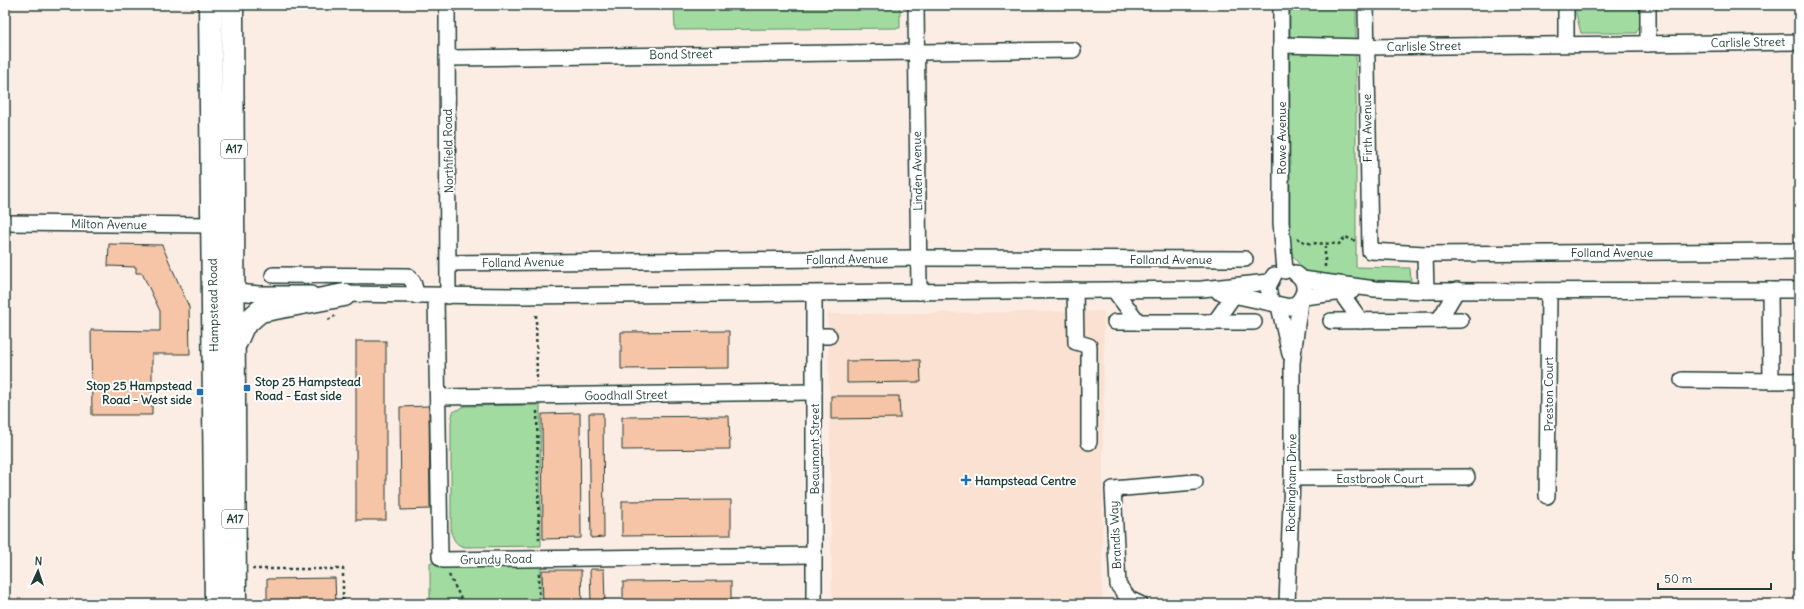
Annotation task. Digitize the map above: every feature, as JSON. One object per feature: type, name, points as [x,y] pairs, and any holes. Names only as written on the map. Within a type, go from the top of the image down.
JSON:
[{"type":"highway","name":"Hampstead Road","points":[[210,5],[216,604]]},
{"type":"highway","name":"Hampstead Road","points":[[232,5],[235,292],[235,604]]},
{"type":"highway","points":[[235,344],[243,326],[260,311],[337,294]]},
{"type":"street","name":"Northfield Road","points":[[442,296],[449,263],[447,5]]},
{"type":"street","name":"Linden Avenue","points":[[916,5],[919,292]]},
{"type":"street","name":"Rowe Avenue","points":[[1281,5],[1281,222],[1285,271]]},
{"type":"street","name":"Firth Avenue","points":[[1366,5],[1370,251]]},
{"type":"street","points":[[1566,5],[1566,44]]},
{"type":"street","points":[[1648,5],[1648,44]]},
{"type":"street","name":"Carlisle Street","points":[[1281,46],[1366,47],[1799,42]]},
{"type":"street","points":[[916,51],[1073,50]]},
{"type":"street","name":"Bond Street","points":[[447,58],[916,51]]},
{"type":"street","name":"Milton Avenue","points":[[5,223],[212,225]]},
{"type":"street","name":"Folland Avenue","points":[[1370,251],[1426,254],[1799,251]]},
{"type":"street","points":[[1426,254],[1426,291]]},
{"type":"street","name":"Folland Avenue","points":[[449,263],[918,258],[1245,259]]},
{"type":"street","points":[[1276,304],[1268,293],[1269,282],[1273,276],[1285,271],[1292,271],[1302,279],[1375,289],[1426,291],[1799,290]]},
{"type":"street","points":[[273,275],[330,277],[408,276],[413,282],[417,296]]},
{"type":"street","points":[[330,277],[337,294]]},
{"type":"street","points":[[1301,299],[1304,291],[1302,279]]},
{"type":"street","points":[[212,289],[235,292],[417,296],[814,294],[1202,289],[1269,282]]},
{"type":"street","points":[[1202,289],[1290,307],[1301,299],[1375,289]]},
{"type":"street","points":[[1075,290],[1076,342],[1089,346],[1090,442]]},
{"type":"street","points":[[1114,290],[1138,322]]},
{"type":"street","points":[[1439,320],[1457,290]]},
{"type":"street","points":[[1770,290],[1771,381]]},
{"type":"street","name":"Preston Court","points":[[1547,496],[1549,291]]},
{"type":"street","points":[[1341,293],[1361,321]]},
{"type":"street","name":"Beaumont Street","points":[[814,294],[821,336],[814,392],[814,604]]},
{"type":"street","points":[[1215,322],[1234,295]]},
{"type":"street","name":"Grundy Road","points":[[442,296],[438,397],[440,557],[443,560],[814,555]]},
{"type":"street","name":"Rockingham Drive","points":[[1287,604],[1292,478],[1292,362],[1301,299]]},
{"type":"street","name":"Rockingham Drive","points":[[1276,304],[1292,362]]},
{"type":"street","points":[[1331,321],[1461,320]]},
{"type":"street","points":[[1116,322],[1254,322]]},
{"type":"street","points":[[1682,380],[1799,381]]},
{"type":"street","name":"Goodhall Street","points":[[438,397],[814,392]]},
{"type":"street","name":"Eastbrook Court","points":[[1292,478],[1467,477]]},
{"type":"street","name":"Brandis Way","points":[[1140,604],[1129,599],[1118,585],[1113,489],[1195,482]]},
{"type":"path","points":[[1294,236],[1306,243],[1339,244],[1345,238],[1358,242]]},
{"type":"path","points":[[1325,244],[1325,267]]},
{"type":"path","points":[[536,315],[537,384]]},
{"type":"path","points":[[537,411],[539,541]]},
{"type":"path","points":[[539,567],[539,604]]},
{"type":"path","points":[[235,569],[343,569],[343,604]]},
{"type":"shaded area","name":"Hampstead Centre","points":[[1104,311],[1102,604],[832,604],[828,314]]},
{"type":"green space","points":[[674,5],[900,5],[900,28],[675,30]]},
{"type":"green space","points":[[1290,5],[1356,5],[1356,267],[1410,268],[1411,281],[1310,279],[1290,252]]},
{"type":"green space","points":[[1576,5],[1643,5],[1644,19],[1636,33],[1581,33],[1576,14]]},
{"type":"green space","points":[[540,405],[541,546],[465,547],[457,544],[451,532],[451,422],[453,412],[465,406]]},
{"type":"green space","points":[[430,563],[541,563],[541,604],[430,604]]},
{"type":"building","points":[[109,244],[162,245],[189,307],[190,354],[152,354],[152,415],[92,415],[91,330],[160,331],[160,311],[142,273],[136,273],[136,267],[108,266]]},
{"type":"building","points":[[729,331],[729,368],[621,369],[621,332]]},
{"type":"building","points":[[356,341],[386,341],[386,520],[356,520]]},
{"type":"building","points":[[920,360],[921,382],[847,383],[847,361]]},
{"type":"building","points":[[831,396],[899,396],[900,418],[831,419]]},
{"type":"building","points":[[429,406],[430,509],[401,510],[400,407]]},
{"type":"building","points":[[580,413],[581,538],[543,539],[542,414]]},
{"type":"building","points":[[589,413],[603,413],[604,537],[591,538]]},
{"type":"building","points":[[729,416],[730,449],[622,450],[622,417]]},
{"type":"building","points":[[731,500],[731,535],[622,536],[622,501]]},
{"type":"building","points":[[590,569],[604,569],[605,604],[591,604]]},
{"type":"building","points":[[542,570],[581,570],[582,604],[543,604]]},
{"type":"building","points":[[335,578],[336,604],[267,604],[267,579]]},
{"type":"building","points":[[731,581],[731,604],[623,604],[623,582]]},
{"type":"place","name":"Stop 25 Hampstead Road - East side","points":[[247,388]]},
{"type":"place","name":"Stop 25 Hampstead Road - West side","points":[[200,392]]},
{"type":"place","name":"Hampstead Centre","points":[[966,480]]}]
